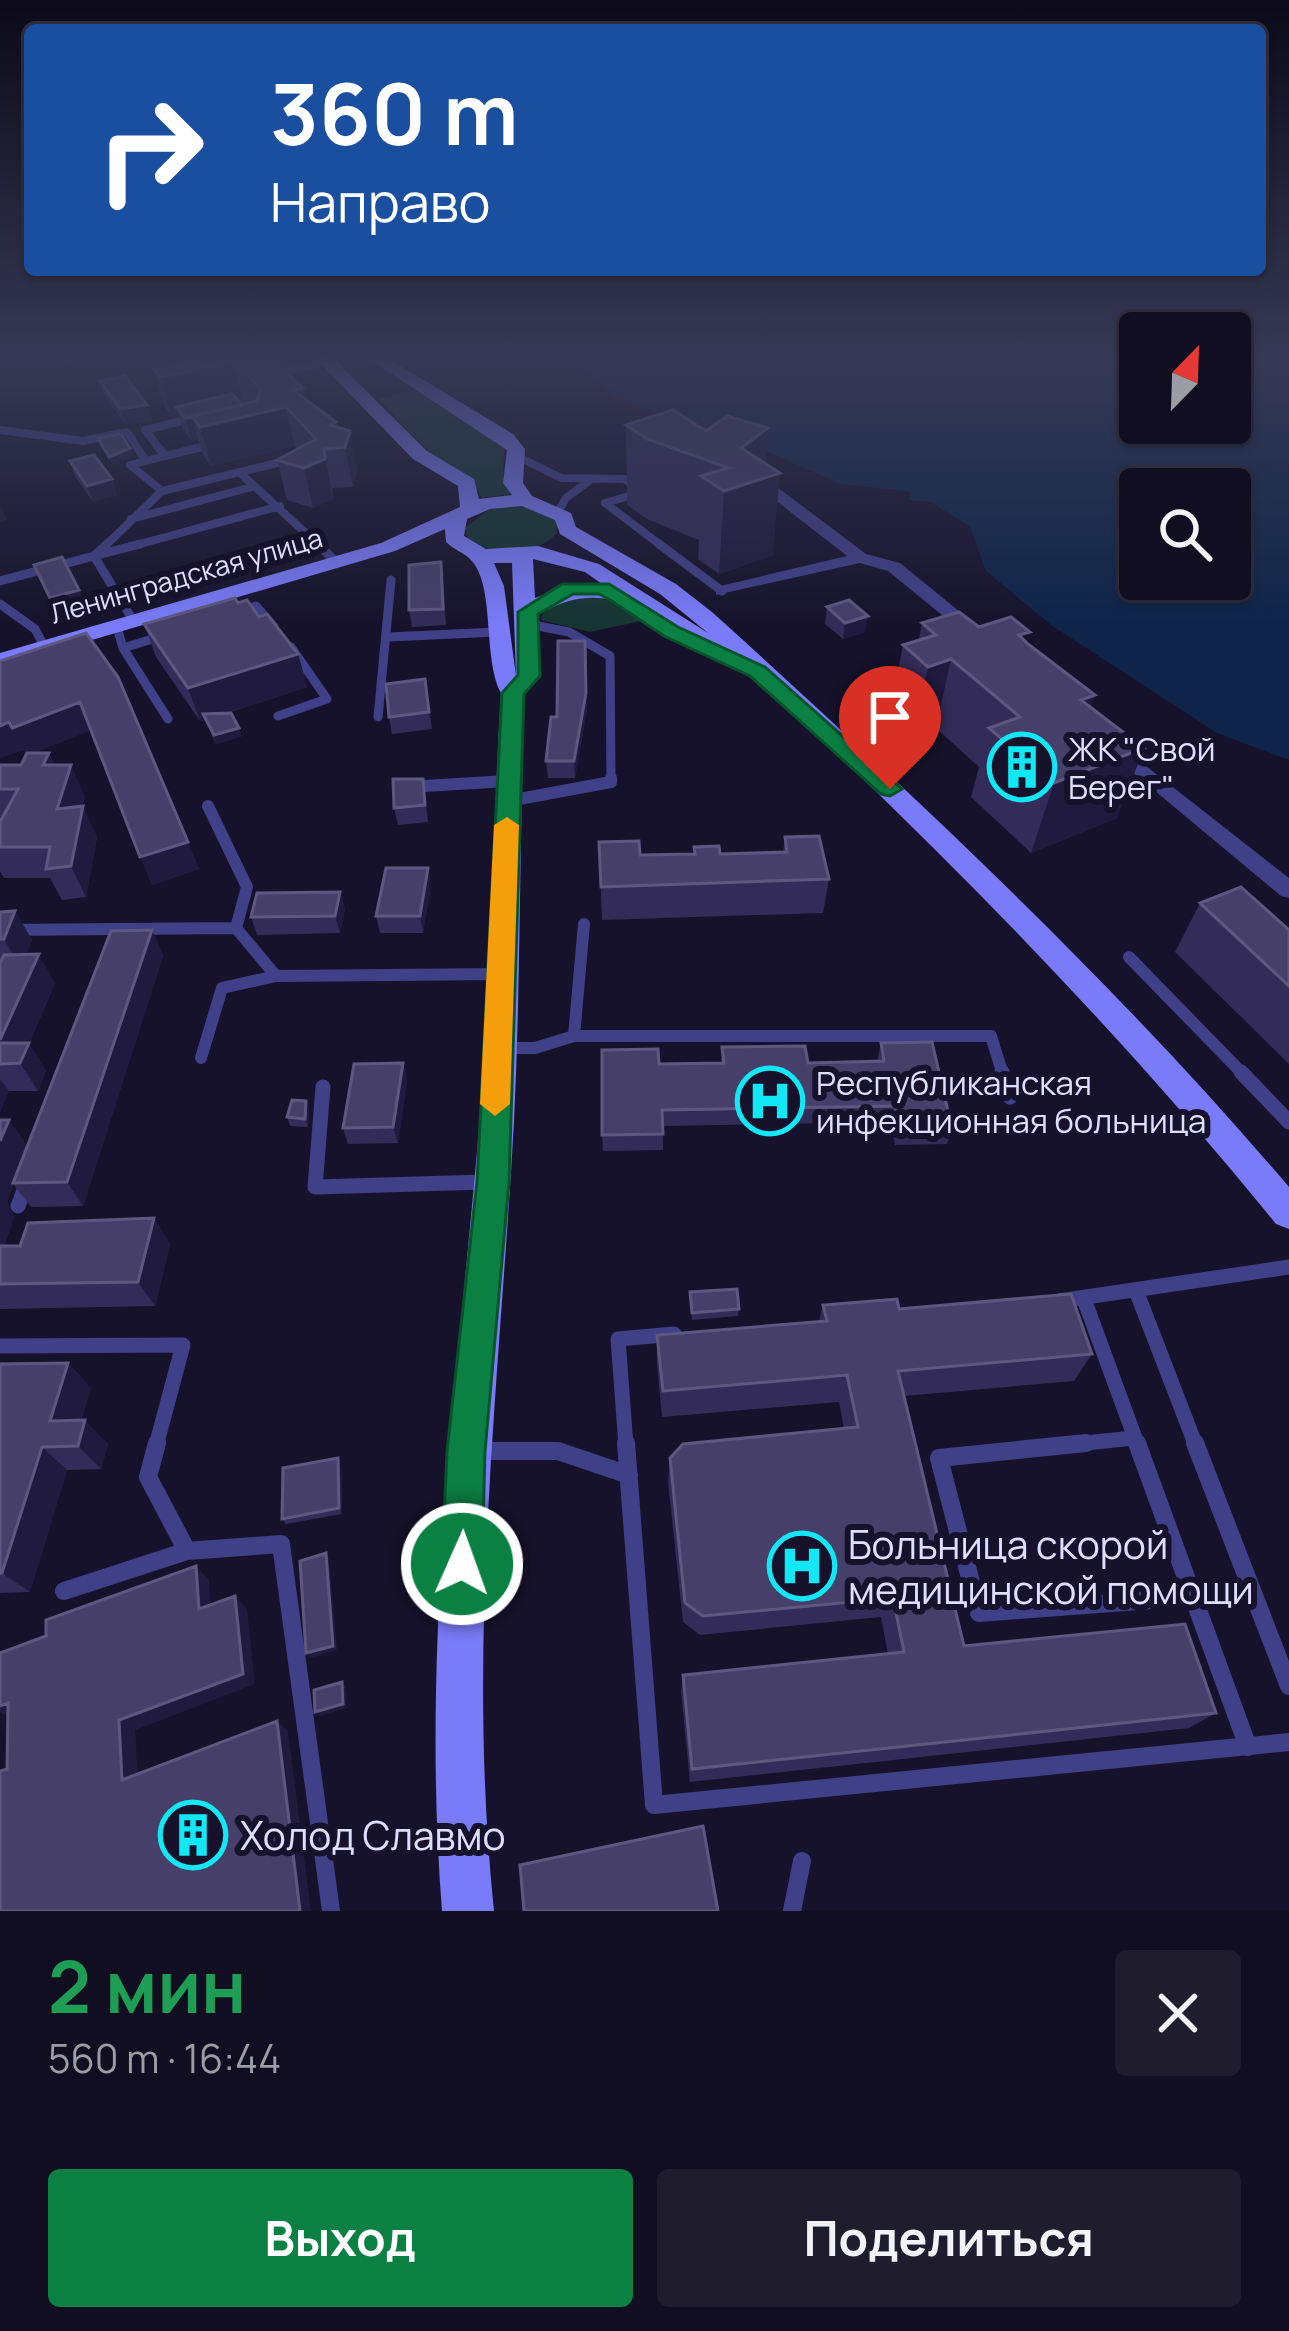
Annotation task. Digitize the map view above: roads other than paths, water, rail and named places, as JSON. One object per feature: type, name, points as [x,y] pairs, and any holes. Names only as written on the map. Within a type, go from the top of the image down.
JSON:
[{"type":"main road","points":[[413,448],[467,483],[464,513],[453,538],[492,570],[501,677],[513,693],[493,1182],[466,1451],[457,1819],[468,1911]]},
{"type":"main road","points":[[512,448],[517,456],[513,483],[525,500],[668,589],[734,642],[757,671],[923,818],[1200,1106],[1289,1213]]},
{"type":"main road","name":"Ленинградская улица","points":[[0,660],[125,633],[388,547],[464,513],[525,500]]},
{"type":"main road","points":[[513,693],[529,676],[529,555],[562,539],[562,521]]},
{"type":"main road","name":"Ленинградская улица","points":[[388,547],[529,555],[592,568],[638,594],[712,650]]},
{"type":"main road","points":[[528,618],[569,588],[602,588],[671,632],[757,671]]},
{"type":"street","points":[[731,459],[860,558],[894,567],[984,640]]},
{"type":"street","points":[[722,591],[860,558]]},
{"type":"street","points":[[1091,728],[1289,890]]},
{"type":"lane","points":[[138,448],[146,461]]},
{"type":"lane","points":[[159,448],[165,456]]},
{"type":"lane","points":[[162,490],[130,465],[197,448]]},
{"type":"lane","points":[[517,456],[549,475],[624,479],[644,492],[605,503],[722,591]]},
{"type":"lane","points":[[94,556],[162,490],[281,462]]},
{"type":"lane","points":[[239,472],[336,562]]},
{"type":"lane","points":[[562,521],[566,498],[590,479]]},
{"type":"lane","points":[[126,520],[252,487]]},
{"type":"lane","points":[[0,581],[280,506]]},
{"type":"lane","points":[[94,556],[167,719]]},
{"type":"lane","points":[[379,717],[391,580]]},
{"type":"lane","points":[[0,604],[35,628],[46,648]]},
{"type":"lane","points":[[234,613],[256,606],[327,699],[278,716]]},
{"type":"lane","points":[[401,787],[508,791],[611,782],[610,656],[569,632],[528,618]]},
{"type":"lane","points":[[388,637],[497,632]]},
{"type":"lane","points":[[125,633],[167,634]]},
{"type":"lane","points":[[208,806],[247,886],[236,928]]},
{"type":"lane","points":[[574,1036],[584,924]]},
{"type":"lane","points":[[116,948],[124,926]]},
{"type":"lane","points":[[0,930],[236,928],[276,976]]},
{"type":"lane","points":[[1129,958],[1289,1122]]},
{"type":"lane","points":[[201,1058],[222,988],[276,976],[504,974]]},
{"type":"lane","points":[[497,1048],[535,1048],[574,1036],[991,1036],[1010,1097]]},
{"type":"lane","points":[[323,1087],[315,1187],[493,1182]]},
{"type":"lane","points":[[18,1207],[34,1163]]},
{"type":"lane","points":[[1037,1303],[1137,1293],[1289,1267]]},
{"type":"lane","points":[[1137,1293],[1289,1686]]},
{"type":"lane","points":[[1084,1299],[1248,1747]]},
{"type":"lane","points":[[688,1333],[618,1339],[653,1805],[1289,1742]]},
{"type":"lane","points":[[0,1346],[183,1346],[148,1478],[187,1550]]},
{"type":"lane","points":[[1133,1438],[939,1458],[979,1612],[1191,1597]]},
{"type":"lane","points":[[466,1451],[558,1451],[629,1475]]},
{"type":"lane","points":[[64,1591],[187,1550],[280,1544],[331,1911]]},
{"type":"lane","points":[[792,1911],[802,1861]]},
{"type":"water","points":[[760,448],[1289,448],[1289,760],[1217,733],[1051,625],[986,571],[970,527],[931,502],[908,500],[912,493],[841,484]]},
{"type":"place","name":"ЖК \"Свой Берег\"","points":[[1022,767]]},
{"type":"place","name":"Республиканская инфекционная больница","points":[[770,1101]]},
{"type":"place","name":"Больница скорой медицинской помощи","points":[[802,1566]]},
{"type":"place","name":"Холод Славмо","points":[[193,1835]]}]
